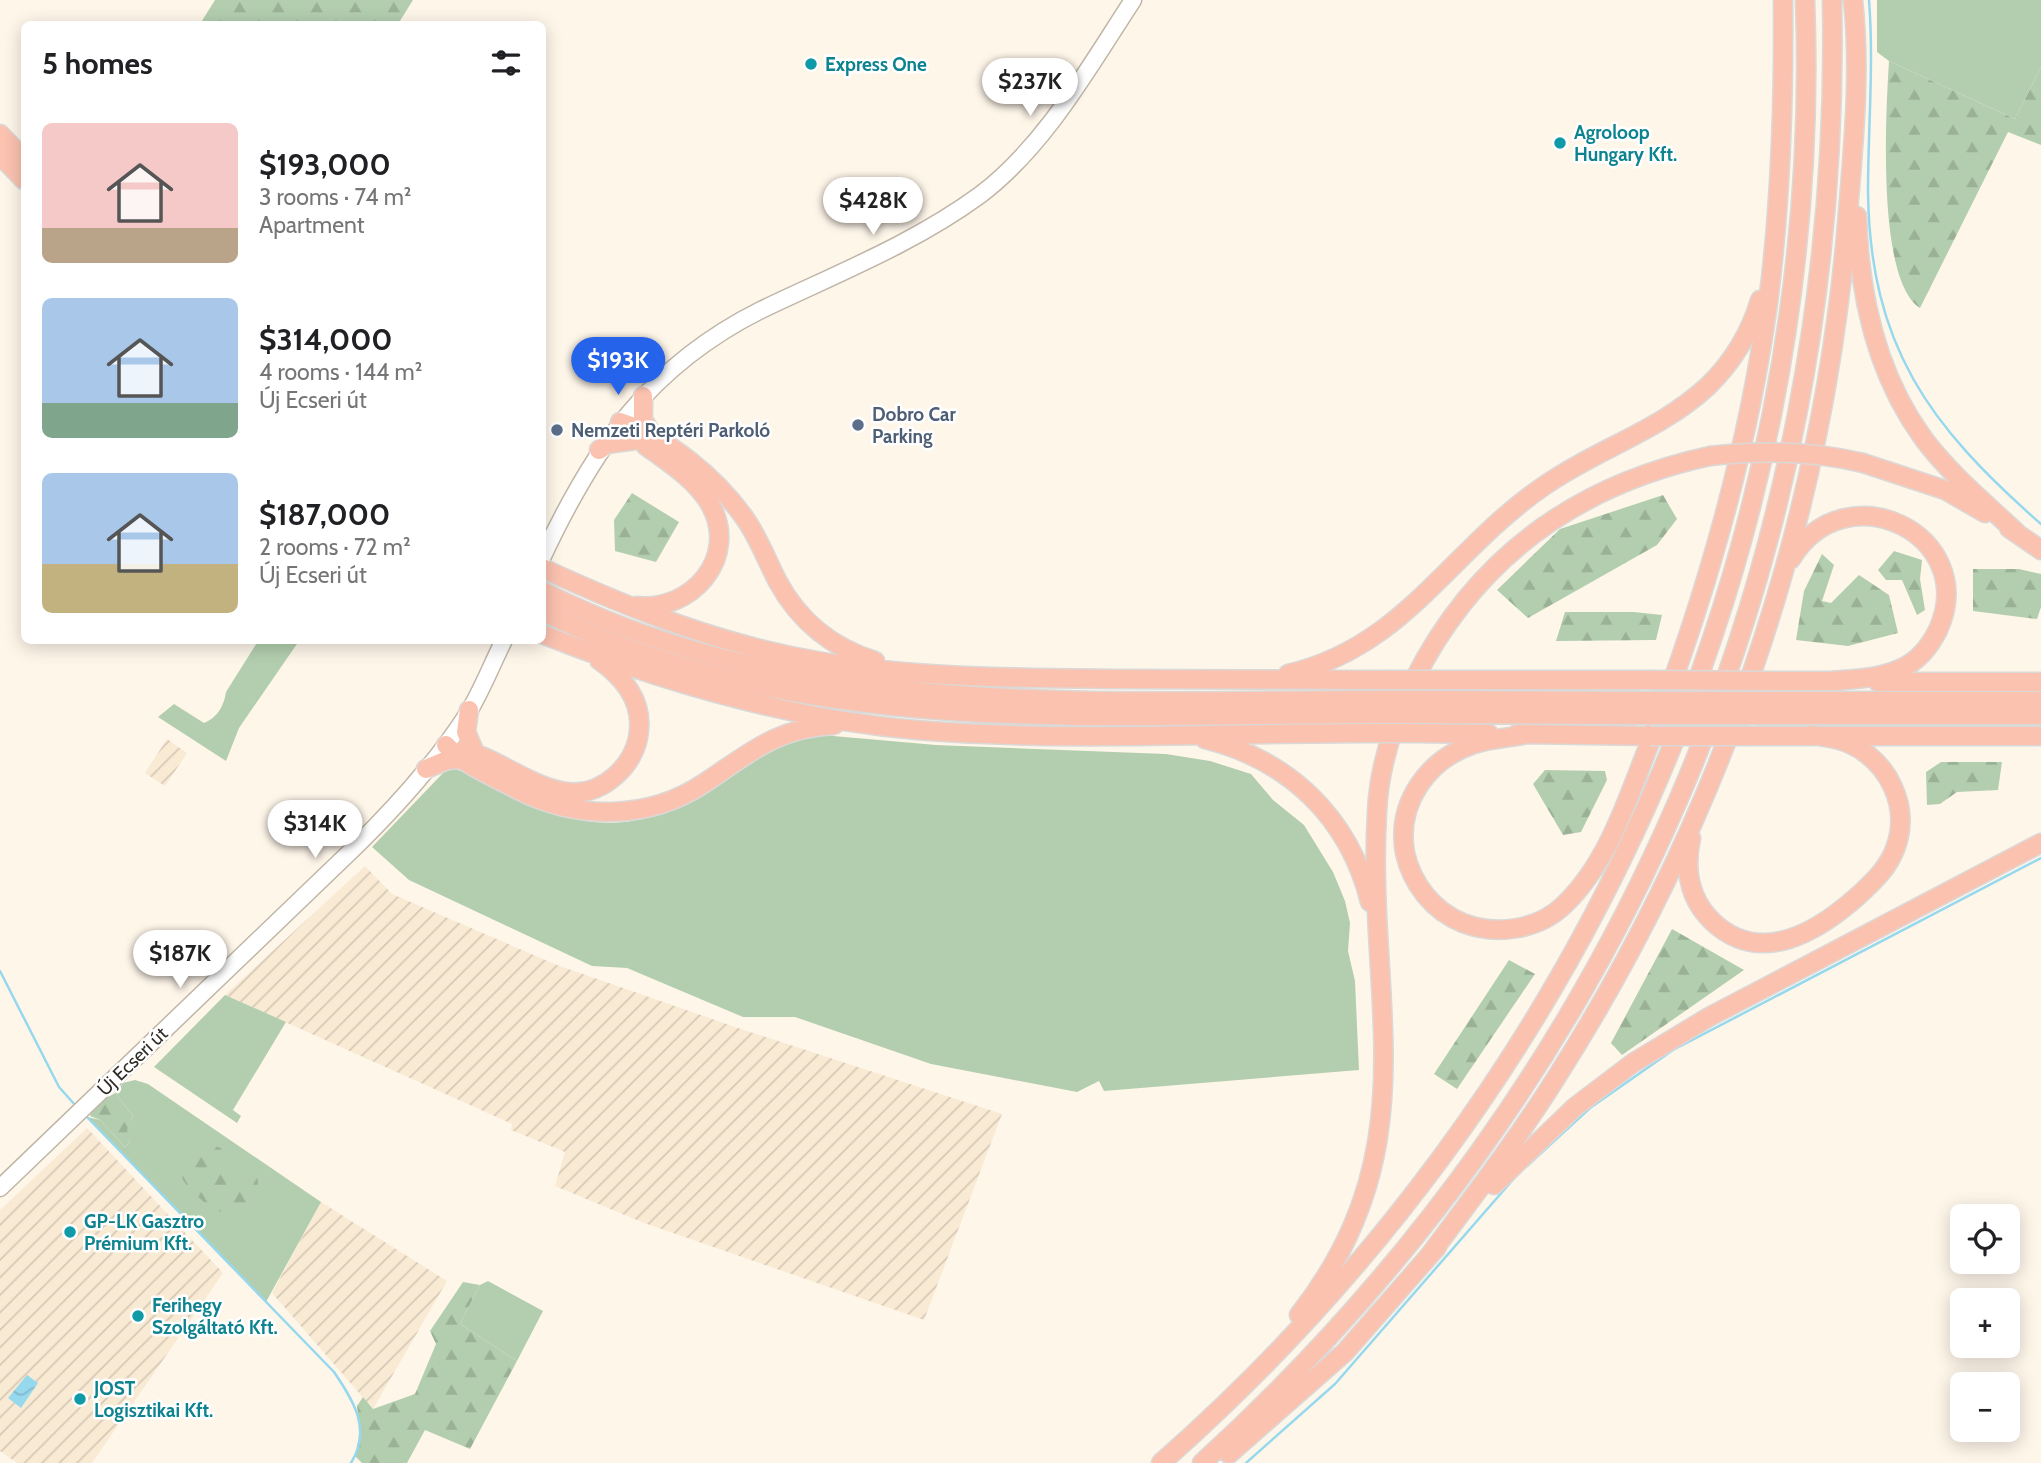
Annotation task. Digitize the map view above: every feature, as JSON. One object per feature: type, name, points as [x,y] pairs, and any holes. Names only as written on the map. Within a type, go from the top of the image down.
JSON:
[{"type":"highway","points":[[1527,734],[1482,742],[1450,754],[1422,779],[1406,814],[1405,849],[1417,883],[1446,914],[1476,927],[1515,929],[1541,921],[1562,907],[1596,864],[1624,808],[1685,649],[1716,551],[1752,400],[1774,250],[1783,142],[1783,0]]},
{"type":"highway","points":[[1161,1463],[1247,1385],[1367,1255],[1493,1088],[1570,960],[1632,840],[1672,748],[1722,607],[1748,515],[1777,381],[1794,266],[1801,185],[1805,0]]},
{"type":"highway","points":[[1202,1463],[1265,1404],[1346,1319],[1407,1248],[1481,1151],[1576,1005],[1620,925],[1672,817],[1702,745],[1751,604],[1796,426],[1826,215],[1833,102],[1832,0]]},
{"type":"highway","points":[[1853,0],[1853,139],[1857,236],[1864,287],[1881,360],[1902,405],[1924,439],[1958,478],[2017,533]]},
{"type":"highway","points":[[0,134],[21,156]]},
{"type":"highway","points":[[1429,1256],[1501,1160],[1558,1075],[1615,977],[1695,821],[1741,704],[1785,570],[1828,376],[1843,267],[1853,139]]},
{"type":"highway","points":[[0,155],[21,177]]},
{"type":"highway","points":[[1226,679],[1286,675],[1330,662],[1355,650],[1405,613],[1488,530],[1532,494],[1692,400],[1723,369],[1739,346],[1758,307],[1774,250]]},
{"type":"highway","points":[[619,603],[652,607],[691,594],[712,567],[719,542],[715,515],[703,494],[645,438],[643,396]]},
{"type":"highway","points":[[620,422],[702,472],[729,499],[750,527],[785,593],[813,626],[856,655],[909,673]]},
{"type":"highway","points":[[599,450],[607,444],[645,438]]},
{"type":"highway","points":[[1247,1385],[1322,1285],[1347,1241],[1368,1187],[1380,1132],[1384,1096],[1383,995],[1378,946],[1377,809],[1383,769],[1402,705],[1438,634],[1491,569],[1565,512],[1607,488],[1650,471],[1710,456],[1777,452],[1863,463],[1945,490],[2041,550]]},
{"type":"highway","points":[[1785,570],[1798,548],[1817,530],[1840,519],[1858,515],[1885,517],[1912,531],[1922,539],[1940,566],[1946,601],[1937,631],[1921,655],[1905,667],[1884,676],[1828,681]]},
{"type":"highway","points":[[546,570],[619,603],[684,628],[758,649],[821,662],[909,673],[1226,679],[2041,682]]},
{"type":"highway","points":[[546,594],[687,648],[761,668],[876,688],[1002,698],[1376,707]]},
{"type":"highway","points":[[546,613],[630,647],[719,675],[805,695],[872,705],[1001,713],[1376,707],[1762,708],[2041,701]]},
{"type":"highway","points":[[546,636],[585,651],[713,692],[784,709],[870,724],[988,733],[2041,736]]},
{"type":"highway","points":[[446,745],[558,792],[586,792],[610,781],[621,771],[635,750],[638,738],[636,704],[623,680],[585,651]]},
{"type":"highway","points":[[1762,708],[2041,715]]},
{"type":"highway","points":[[469,756],[466,732],[470,710]]},
{"type":"highway","points":[[426,769],[447,760],[469,756],[532,797],[564,809],[595,813],[637,811],[675,799],[704,784],[767,740],[804,727],[870,724]]},
{"type":"highway","points":[[1178,735],[1237,748],[1266,761],[1292,778],[1325,808],[1342,831],[1364,879],[1378,946]]},
{"type":"highway","points":[[1695,821],[1688,852],[1688,874],[1699,906],[1718,926],[1733,936],[1772,943],[1790,941],[1820,926],[1880,875],[1895,851],[1900,829],[1899,801],[1889,778],[1869,756],[1847,742],[1812,736]]},
{"type":"highway","points":[[1218,1463],[1345,1352],[1429,1256],[1541,1137],[1633,1063],[1709,1017],[2041,844]]},
{"type":"main road","points":[[546,551],[599,450],[620,422],[664,374],[734,325],[921,234],[982,194],[1044,130],[1133,0]]},
{"type":"main road","name":"Új Ecseri út","points":[[0,1188],[358,845],[446,745],[470,710],[503,644]]},
{"type":"shaded area","points":[[167,739],[187,753],[165,786],[145,773]]},
{"type":"shaded area","points":[[365,866],[392,894],[557,965],[738,1028],[1002,1114],[924,1320],[644,1223],[555,1186],[565,1152],[511,1130],[512,1124],[225,995]]},
{"type":"shaded area","points":[[87,1128],[223,1273],[92,1463],[17,1463],[0,1451],[0,1210]]},
{"type":"shaded area","points":[[321,1202],[447,1281],[373,1409],[272,1293]]},
{"type":"green space","points":[[215,0],[413,0],[400,21],[202,21]]},
{"type":"green space","points":[[1877,0],[2041,0],[2041,67],[2015,119],[1889,61],[1877,52]]},
{"type":"green space","points":[[1889,61],[2015,119],[2041,67],[2041,145],[2008,132],[1920,308],[1906,291],[1896,265],[1890,231],[1886,154]]},
{"type":"green space","points":[[632,493],[679,522],[656,562],[615,551],[614,520]]},
{"type":"green space","points":[[1663,495],[1677,519],[1657,545],[1528,618],[1497,590],[1560,529]]},
{"type":"green space","points":[[1894,551],[1922,560],[1920,579],[1925,610],[1917,615],[1902,580],[1886,580],[1878,570]]},
{"type":"green space","points":[[1822,554],[1834,565],[1822,601],[1831,603],[1859,575],[1889,595],[1898,633],[1848,646],[1796,640],[1804,591]]},
{"type":"green space","points":[[1973,569],[2019,569],[2041,574],[2041,607],[2037,619],[1973,611]]},
{"type":"green space","points":[[1565,612],[1634,612],[1662,615],[1656,640],[1556,641]]},
{"type":"green space","points":[[256,644],[297,644],[239,728],[226,761],[158,717],[174,704],[204,723],[219,711],[226,692]]},
{"type":"green space","points":[[822,735],[936,745],[1166,754],[1210,761],[1251,774],[1273,800],[1304,825],[1333,872],[1345,901],[1350,923],[1348,951],[1355,981],[1359,1070],[1104,1091],[1099,1081],[1077,1092],[931,1064],[795,1017],[743,1017],[627,968],[592,966],[409,880],[372,847],[444,772],[453,769],[566,817],[592,822],[618,822],[645,818],[674,808],[771,750],[794,741]]},
{"type":"green space","points":[[1941,762],[2002,762],[1998,790],[1957,792],[1940,804],[1927,805],[1926,772]]},
{"type":"green space","points":[[1545,770],[1605,771],[1607,780],[1581,832],[1563,835],[1533,784]]},
{"type":"green space","points":[[1672,929],[1744,970],[1622,1055],[1611,1043]]},
{"type":"green space","points":[[1509,960],[1535,974],[1457,1089],[1434,1074]]},
{"type":"green space","points":[[225,995],[286,1022],[233,1110],[241,1116],[237,1123],[154,1067]]},
{"type":"green space","points":[[135,1080],[148,1084],[321,1202],[266,1302],[87,1117],[100,1120],[125,1147],[130,1142],[126,1130],[133,1116],[115,1093],[123,1083]]},
{"type":"green space","points":[[115,1093],[133,1116],[127,1130],[130,1142],[125,1147],[100,1120],[90,1116],[93,1106]]},
{"type":"green space","points":[[204,1143],[221,1148],[224,1162],[237,1173],[253,1172],[258,1180],[257,1193],[243,1210],[228,1202],[220,1212],[214,1212],[182,1178],[185,1171],[177,1163],[180,1156],[192,1162],[200,1155],[198,1147]]},
{"type":"green space","points":[[488,1281],[543,1311],[517,1361],[460,1324],[480,1285]]},
{"type":"green space","points":[[463,1282],[480,1285],[460,1324],[517,1361],[470,1449],[425,1430],[407,1463],[362,1463],[355,1456],[360,1432],[357,1406],[363,1397],[373,1409],[415,1394],[436,1344],[430,1331]]},
{"type":"water","points":[[27,1375],[38,1383],[21,1408],[8,1398]]},
{"type":"waterway","points":[[1869,0],[1871,72],[1868,192],[1871,246],[1880,295],[1894,339],[1913,379],[1938,416],[2001,488],[2041,524]]},
{"type":"waterway","points":[[1527,1166],[1590,1108],[1673,1050],[2041,858]]},
{"type":"waterway","points":[[0,971],[59,1087],[75,1105]]},
{"type":"waterway","points":[[85,1115],[334,1372],[358,1415],[360,1438],[351,1463]]},
{"type":"waterway","points":[[1246,1463],[1335,1384],[1517,1175]]},
{"type":"place","name":"Express One","points":[[811,64]]},
{"type":"place","name":"Agroloop Hungary Kft.","points":[[1560,143]]},
{"type":"place","name":"Dobro Car Parking","points":[[858,425]]},
{"type":"place","name":"Nemzeti Reptéri Parkoló","points":[[557,430]]},
{"type":"place","name":"GP-LK Gasztro Prémium Kft.","points":[[70,1232]]},
{"type":"place","name":"Ferihegy Szolgáltató Kft.","points":[[138,1316]]},
{"type":"place","name":"JOST Logisztikai Kft.","points":[[80,1399]]}]
